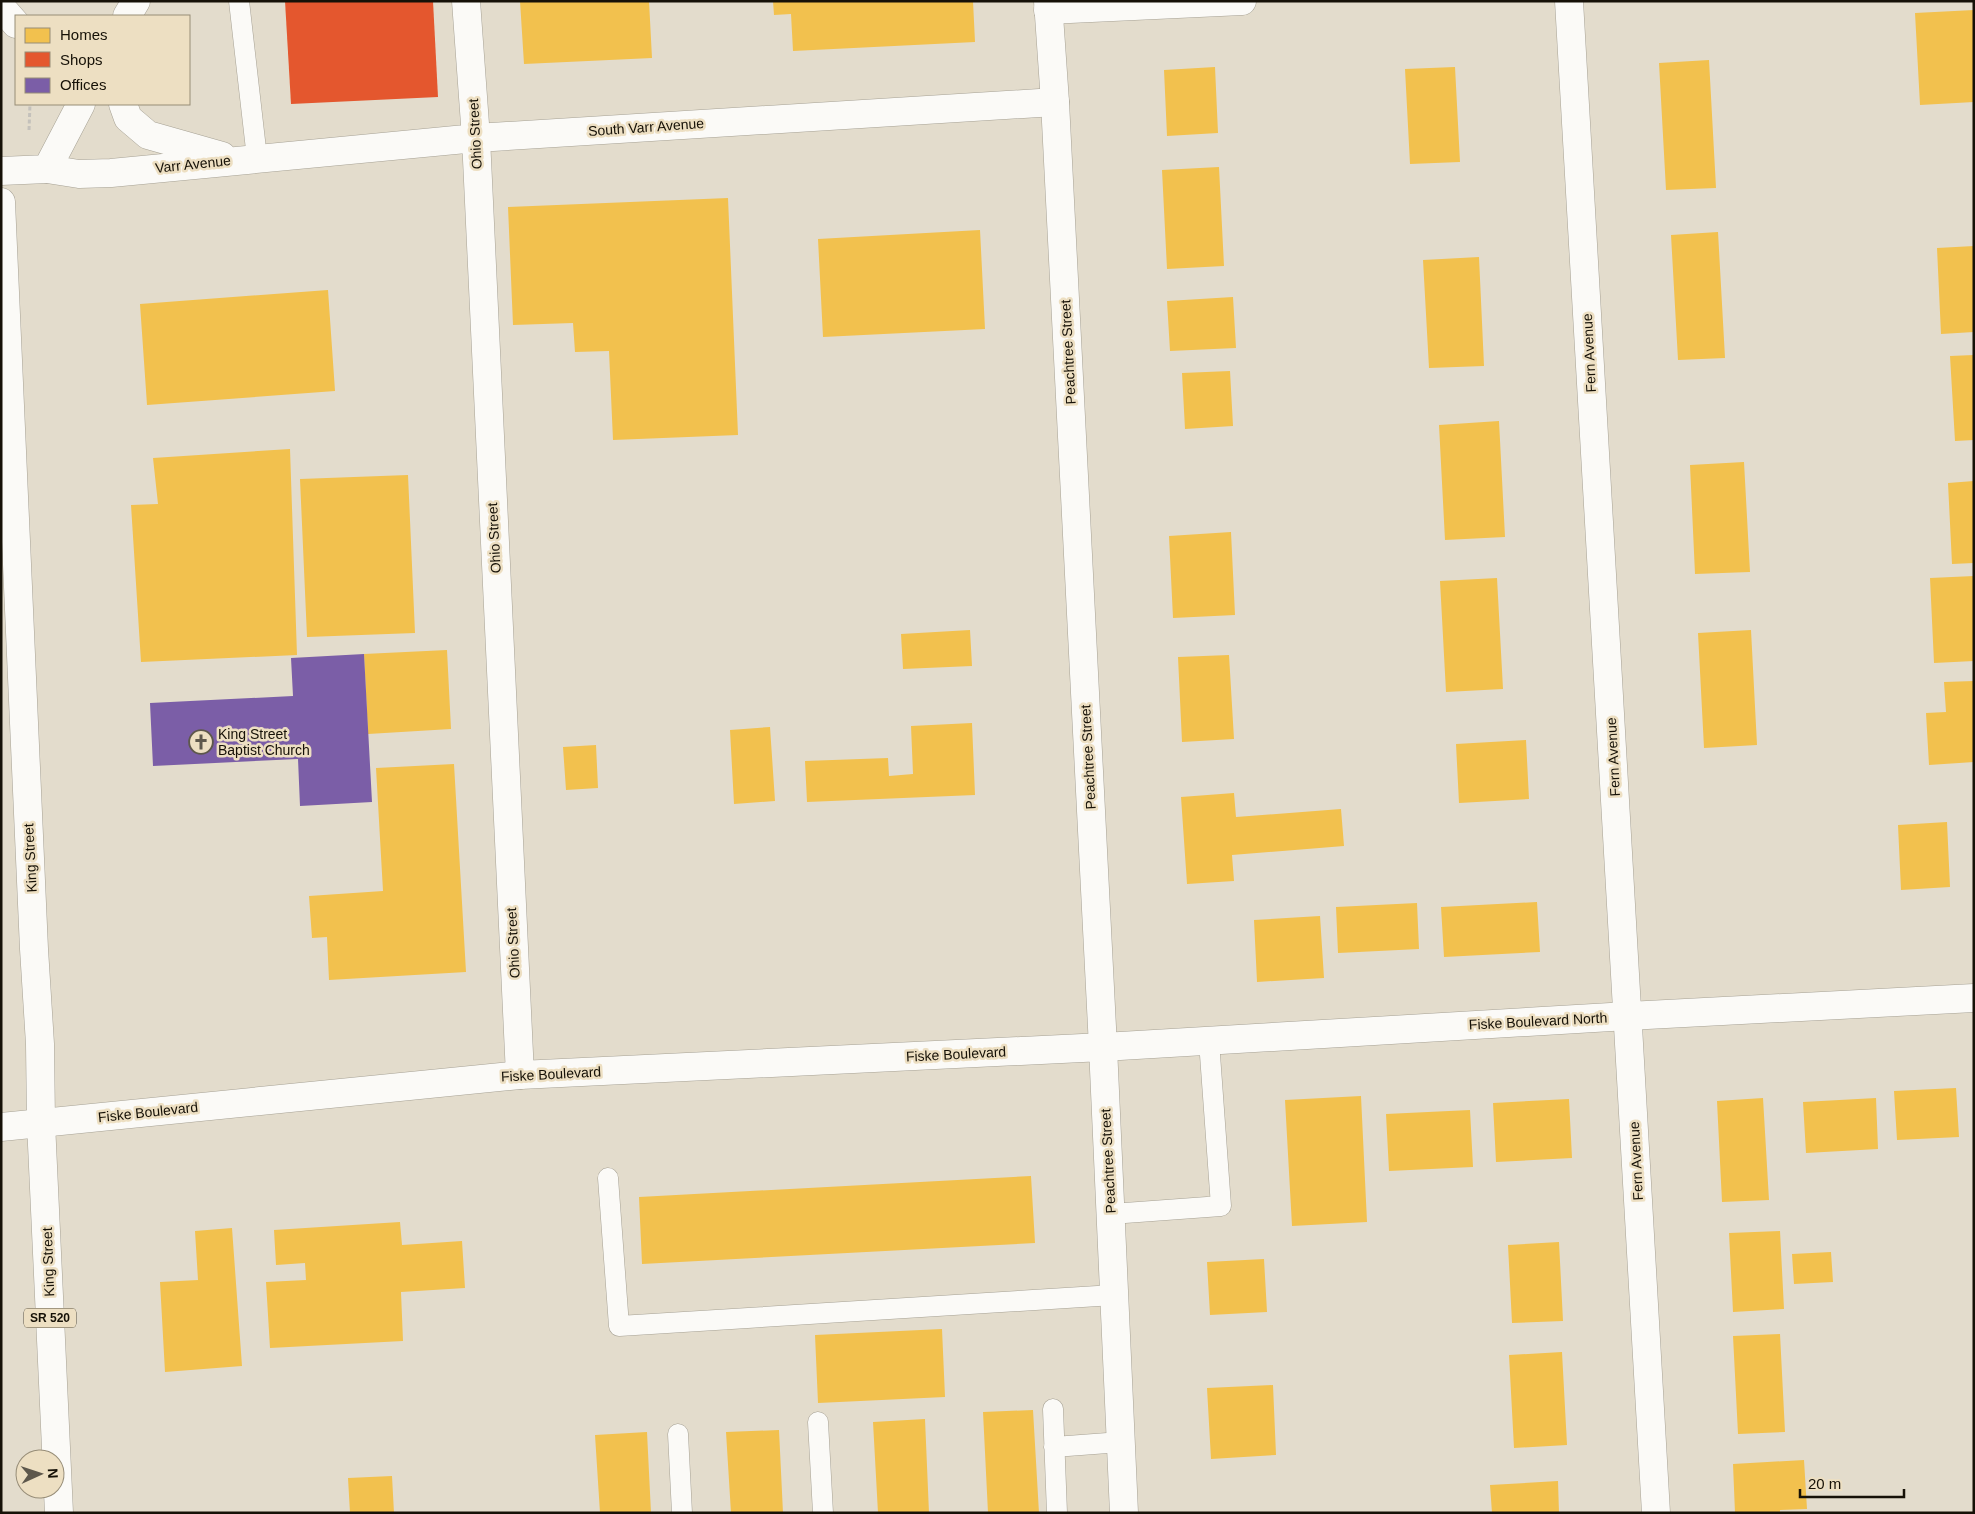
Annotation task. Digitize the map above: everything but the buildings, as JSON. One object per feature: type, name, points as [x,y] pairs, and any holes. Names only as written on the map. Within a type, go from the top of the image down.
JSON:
[{"type":"street","points":[[128,15],[136,1]]},
{"type":"street","name":"Ohio Street","points":[[466,1],[476,138],[520,1075]]},
{"type":"street","points":[[1048,6],[1242,1]]},
{"type":"street","name":"Fern Avenue","points":[[1569,1],[1656,1513]]},
{"type":"street","points":[[1,6],[15,23]]},
{"type":"street","name":"Peachtree Street","points":[[1048,6],[1055,102],[1103,1047],[1124,1513]]},
{"type":"street","name":"South Varr Avenue","points":[[247,159],[476,138],[1055,102]]},
{"type":"street","points":[[47,169],[80,105]]},
{"type":"street","name":"Varr Avenue","points":[[123,105],[128,118],[148,135],[247,159]]},
{"type":"street","name":"Varr Avenue","points":[[1,171],[47,169],[79,174],[247,159]]},
{"type":"street","name":"King Street","points":[[1,202],[33,939],[40,1044],[41,1123],[59,1513]]},
{"type":"street","name":"Fiske Boulevard North","points":[[1103,1047],[1974,998]]},
{"type":"street","name":"Fiske Boulevard","points":[[1,1127],[520,1075],[1103,1047]]},
{"type":"lane","points":[[239,1],[247,159]]},
{"type":"lane","points":[[1111,1214],[1221,1206],[1209,1041]]},
{"type":"lane","points":[[608,1178],[619,1326],[1114,1295]]},
{"type":"lane","points":[[1053,1409],[1057,1513]]},
{"type":"lane","points":[[818,1422],[823,1513]]},
{"type":"lane","points":[[678,1434],[682,1513]]},
{"type":"lane","points":[[1054,1446],[1121,1442]]},
{"type":"path","points":[[29,130],[30,105]]},
{"type":"place","name":"King Street Baptist Church","points":[[201,742]]}]
